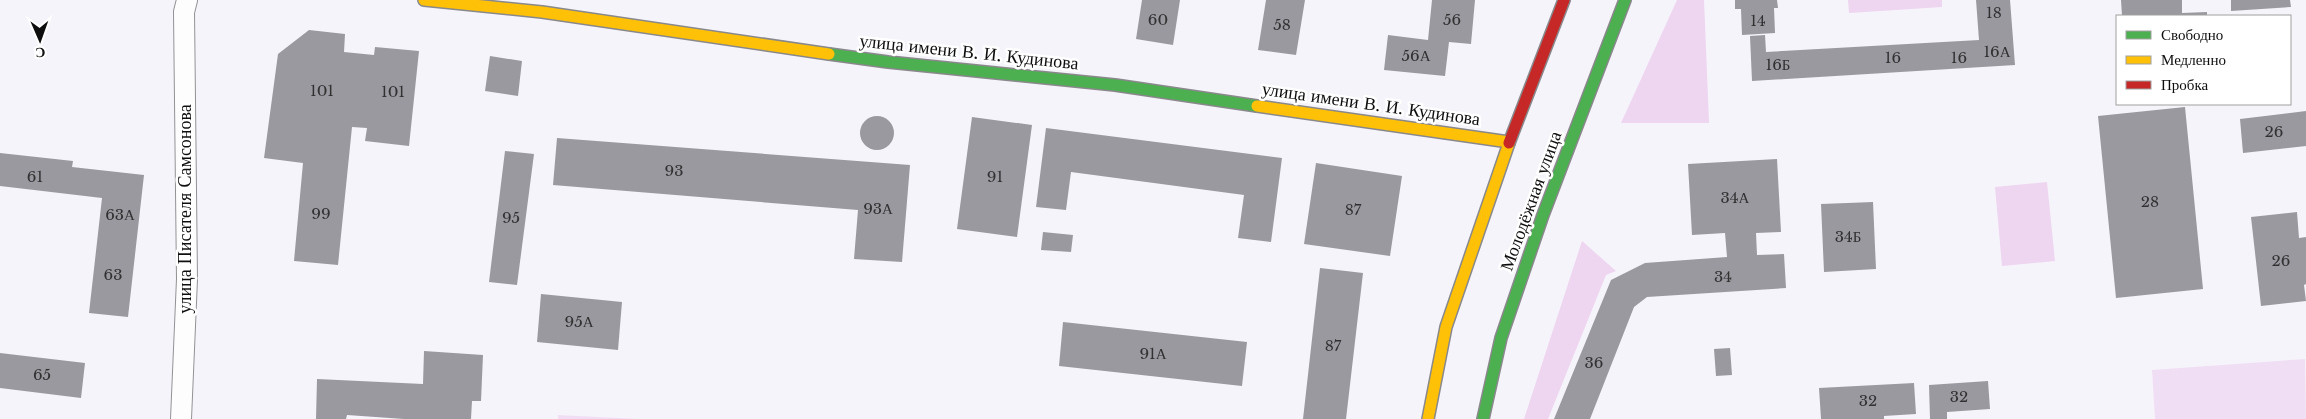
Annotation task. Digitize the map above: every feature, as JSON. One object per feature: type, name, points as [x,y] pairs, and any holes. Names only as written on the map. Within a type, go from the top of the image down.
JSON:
[{"type":"street","name":"улица Писателя Самсонова","points":[[181,419],[187,279],[184,12],[187,0]]},
{"type":"street","name":"улица имени В. И. Кудинова","points":[[424,0],[542,12],[896,63],[1114,85],[1509,142]]},
{"type":"street","points":[[1428,419],[1446,327],[1509,142],[1564,0]]},
{"type":"street","name":"Молодёжная улица","points":[[1483,419],[1501,338],[1543,215],[1626,0]]},
{"type":"shaded area","points":[[1677,0],[1704,0],[1709,123],[1621,123]]},
{"type":"shaded area","points":[[1848,0],[1942,0],[1942,7],[1849,13]]},
{"type":"shaded area","points":[[2047,182],[2055,261],[2002,266],[1995,187]]},
{"type":"shaded area","points":[[1582,241],[1616,271],[1606,275],[1548,419],[1524,419]]},
{"type":"shaded area","points":[[2305,359],[2306,419],[2155,419],[2152,370]]},
{"type":"shaded area","points":[[558,415],[638,419],[558,419]]},
{"type":"building","points":[[1142,0],[1180,0],[1173,45],[1136,39]]},
{"type":"building","points":[[1266,0],[1305,0],[1296,55],[1258,50]]},
{"type":"building","points":[[1432,0],[1475,0],[1471,44],[1449,42],[1445,76],[1384,70],[1388,35],[1428,40]]},
{"type":"building","points":[[1735,0],[1777,0],[1778,8],[1774,8],[1775,33],[1742,35],[1741,9],[1735,9]]},
{"type":"building","points":[[1976,0],[2010,0],[2015,65],[1752,81],[1750,36],[1765,35],[1766,52],[1979,40]]},
{"type":"building","points":[[2121,0],[2182,0],[2182,13],[2207,12],[2207,15],[2122,15]]},
{"type":"building","points":[[2231,0],[2290,0],[2291,7],[2231,11]]},
{"type":"building","points":[[309,30],[345,34],[344,52],[374,55],[375,47],[419,51],[409,146],[365,141],[367,128],[352,127],[338,265],[294,261],[303,163],[264,158],[278,54]]},
{"type":"building","points":[[490,56],[522,61],[518,96],[485,91]]},
{"type":"building","points":[[2185,107],[2203,289],[2116,298],[2098,116]]},
{"type":"building","points":[[2306,111],[2306,146],[2243,153],[2240,119]]},
{"type":"building","points":[[877,116],[884,117],[889,121],[893,126],[893,140],[889,145],[884,149],[877,150],[870,149],[865,145],[861,140],[860,133],[861,126],[865,121],[870,117]]},
{"type":"building","points":[[972,117],[1032,125],[1017,237],[957,229]]},
{"type":"building","points":[[1046,128],[1282,158],[1271,242],[1238,238],[1244,195],[1071,172],[1066,210],[1036,207]]},
{"type":"building","points":[[557,138],[910,165],[902,262],[854,259],[858,210],[553,185]]},
{"type":"building","points":[[505,151],[534,154],[517,285],[489,282]]},
{"type":"building","points":[[0,153],[73,161],[72,167],[144,175],[128,317],[89,313],[102,198],[0,186]]},
{"type":"building","points":[[1777,159],[1781,232],[1756,233],[1757,255],[1784,254],[1786,288],[1647,297],[1634,307],[1590,419],[1554,419],[1611,280],[1645,263],[1727,257],[1725,233],[1692,235],[1688,164]]},
{"type":"building","points":[[1316,163],[1402,176],[1390,256],[1304,244]]},
{"type":"building","points":[[1873,202],[1876,269],[1824,272],[1821,204]]},
{"type":"building","points":[[2297,212],[2299,238],[2306,237],[2306,284],[2304,285],[2306,301],[2261,306],[2251,217]]},
{"type":"building","points":[[1043,232],[1073,235],[1071,252],[1041,250]]},
{"type":"building","points":[[1320,268],[1363,273],[1346,419],[1303,419]]},
{"type":"building","points":[[541,294],[622,302],[618,350],[537,342]]},
{"type":"building","points":[[1063,322],[1247,342],[1242,386],[1059,366]]},
{"type":"building","points":[[1730,348],[1732,375],[1716,376],[1714,349]]},
{"type":"building","points":[[424,351],[483,355],[481,401],[472,401],[471,419],[404,419],[347,415],[346,419],[316,419],[317,379],[423,384]]},
{"type":"building","points":[[0,353],[85,363],[81,398],[0,388]]},
{"type":"building","points":[[1988,381],[1990,409],[1947,412],[1947,419],[1930,419],[1929,385]]},
{"type":"building","points":[[1914,383],[1916,414],[1884,416],[1884,419],[1821,419],[1819,388]]},
{"type":"traffic: fast","points":[[1483,419],[1501,338],[1543,215],[1625,0]]},
{"type":"traffic: fast","points":[[829,54],[888,62],[1115,85],[1257,106]]},
{"type":"traffic: slow","points":[[424,0],[542,12],[829,54]]},
{"type":"traffic: slow","points":[[1257,106],[1509,142]]},
{"type":"traffic: slow","points":[[1428,419],[1446,327],[1509,143]]},
{"type":"traffic: jam","points":[[1509,143],[1564,0]]}]
